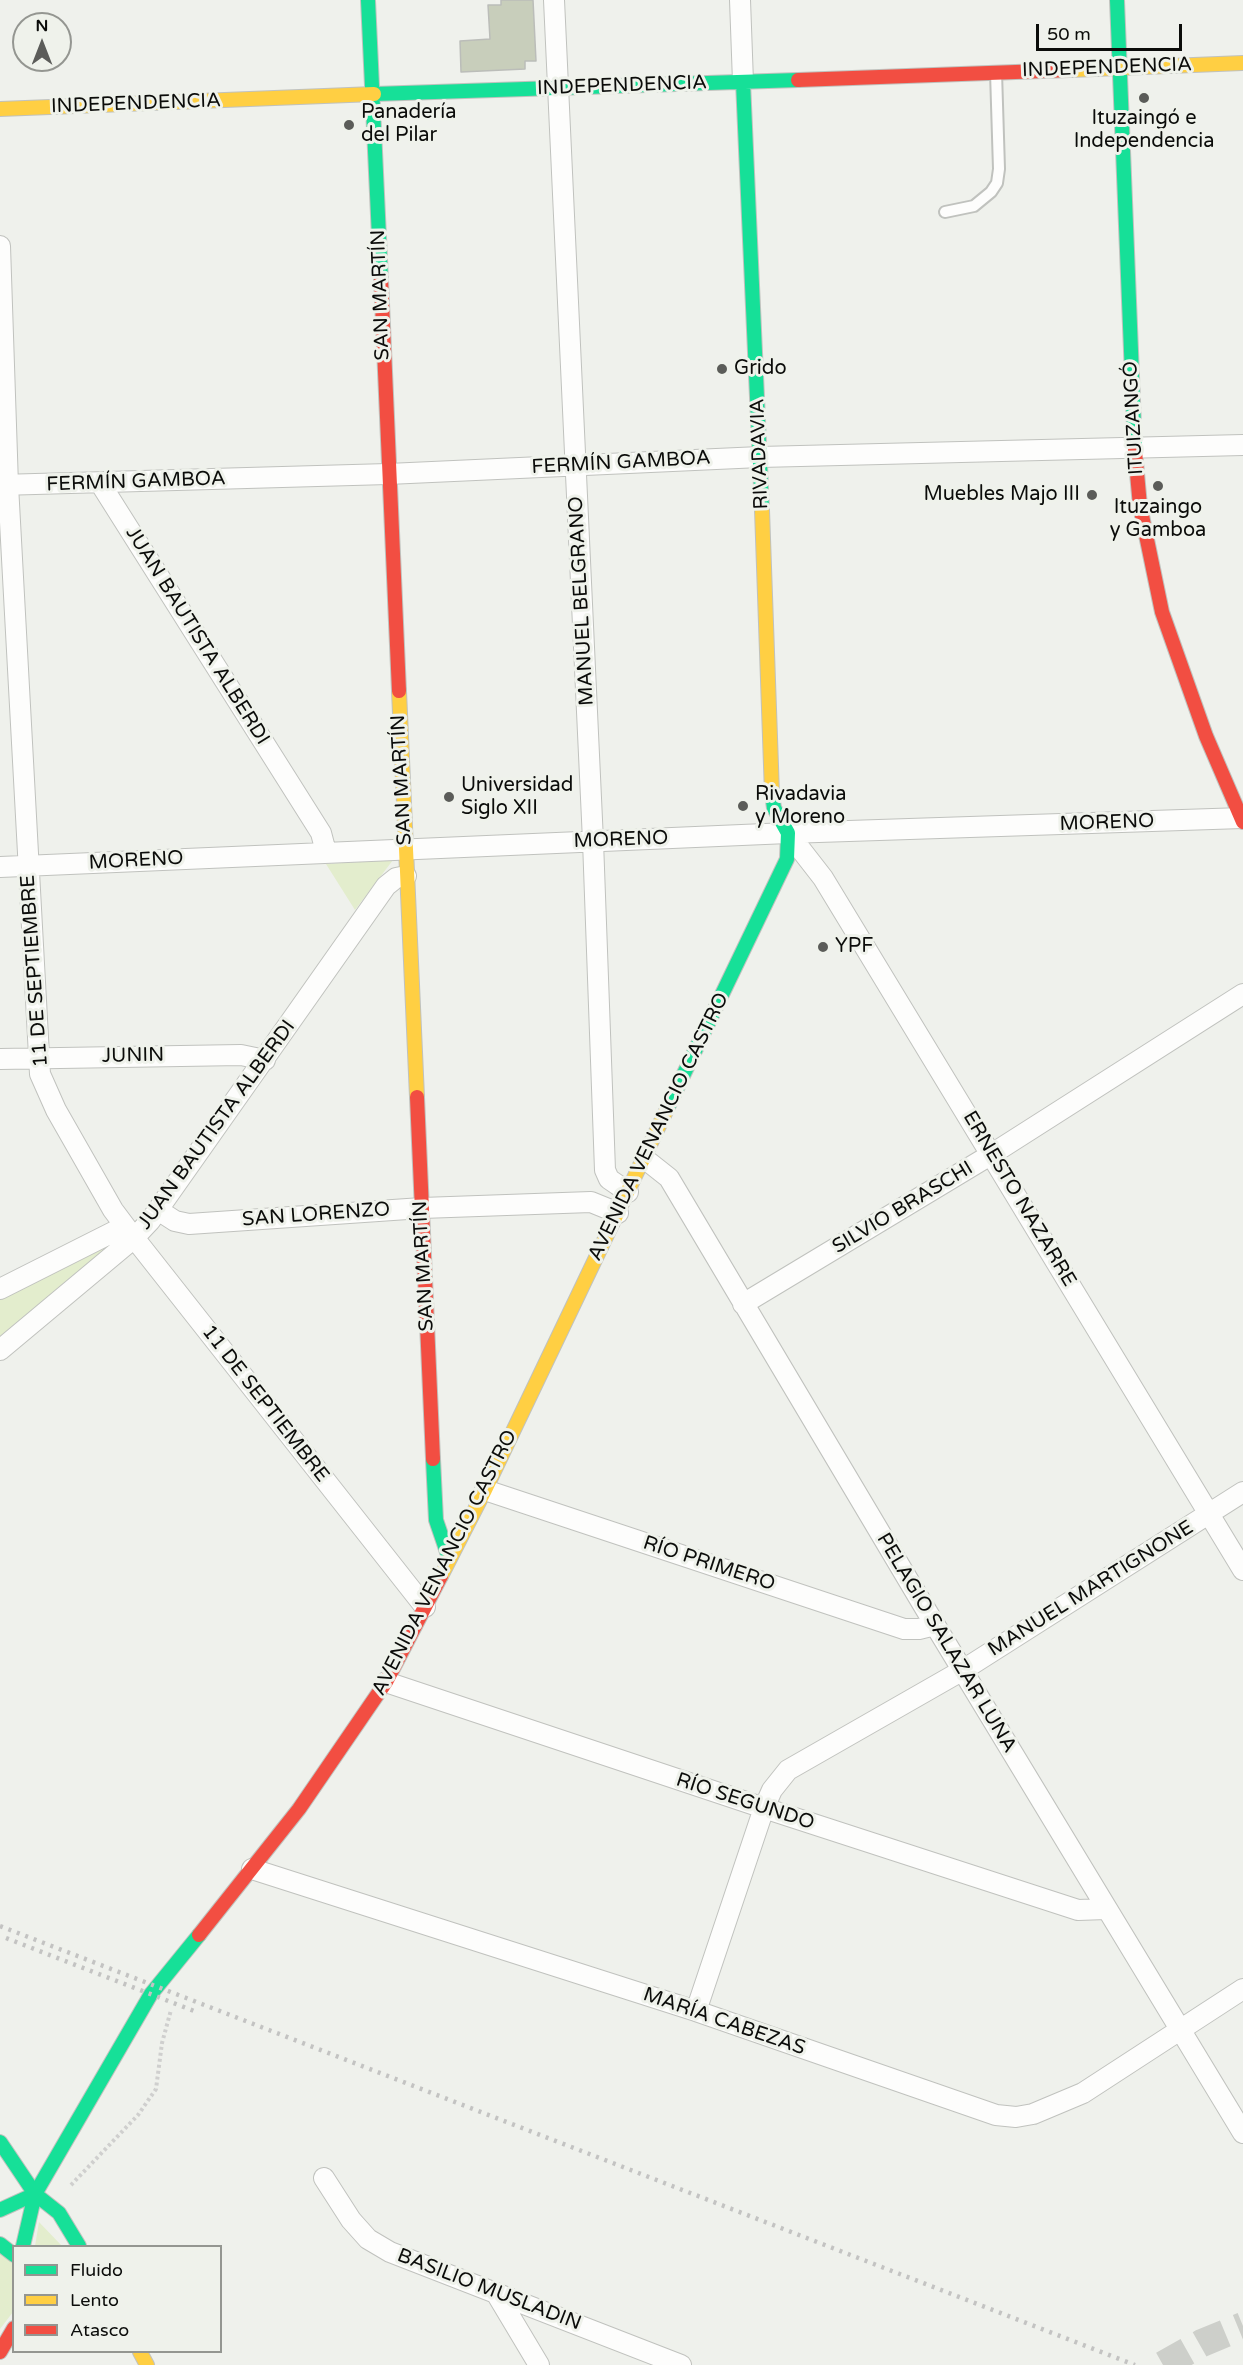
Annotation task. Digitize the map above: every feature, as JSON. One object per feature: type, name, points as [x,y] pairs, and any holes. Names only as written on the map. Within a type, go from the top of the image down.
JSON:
[{"type":"street","name":"SAN MARTÍN","points":[[368,0],[436,1520],[449,1558]]},
{"type":"street","name":"MANUEL BELGRANO","points":[[554,0],[593,841],[604,1170],[609,1179],[628,1192]]},
{"type":"street","name":"RIVADAVIA","points":[[740,0],[772,796],[774,808],[788,833]]},
{"type":"street","name":"ITUIZANGÓ","points":[[1116,0],[1135,448],[1140,506],[1162,612],[1206,736],[1243,820]]},
{"type":"street","name":"INDEPENDENCIA","points":[[0,109],[1243,63]]},
{"type":"street","name":"11 DE SEPTIEMBRE","points":[[0,246],[4,485],[40,1074],[56,1110],[113,1210],[425,1607]]},
{"type":"street","name":"FERMÍN GAMBOA","points":[[4,485],[388,474],[760,457],[1243,445]]},
{"type":"street","name":"JUAN BAUTISTA ALBERDI","points":[[100,483],[321,833],[326,852]]},
{"type":"street","name":"MORENO","points":[[0,867],[788,833],[1243,820]]},
{"type":"street","name":"ERNESTO NAZARRE","points":[[788,833],[823,878],[1243,1570]]},
{"type":"street","name":"AVENIDA VENANCIO CASTRO","points":[[23,2245],[35,2194],[151,1994],[299,1809],[386,1682],[485,1490],[783,869],[787,859],[788,833]]},
{"type":"street","name":"JUAN BAUTISTA ALBERDI","points":[[0,1350],[129,1232],[158,1210],[386,886],[396,878],[406,876]]},
{"type":"street","name":"SILVIO BRASCHI","points":[[743,1304],[992,1154],[1243,994]]},
{"type":"street","name":"JUNIN","points":[[0,1059],[241,1055],[265,1060]]},
{"type":"street","name":"PELAGIO SALAZAR LUNA","points":[[645,1159],[669,1179],[1106,1910],[1243,2133]]},
{"type":"street","name":"SAN LORENZO","points":[[158,1210],[175,1221],[189,1224],[422,1208],[591,1202],[618,1213]]},
{"type":"street","name":"JUAN BAUTISTA ALBERDI","points":[[0,1289],[129,1232]]},
{"type":"street","name":"RÍO PRIMERO","points":[[485,1490],[904,1629],[919,1629],[935,1625]]},
{"type":"street","name":"MANUEL MARTIGNONE","points":[[696,2012],[764,1808],[772,1790],[788,1770],[963,1670],[1243,1492]]},
{"type":"street","name":"RÍO SEGUNDO","points":[[386,1682],[1078,1910],[1106,1910]]},
{"type":"street","name":"MARÍA CABEZAS","points":[[252,1869],[696,2012],[996,2115],[1016,2117],[1033,2114],[1083,2092],[1243,1989]]},
{"type":"street","points":[[0,2142],[35,2194],[59,2213],[78,2245]]},
{"type":"street","name":"BASILIO MUSLADIN","points":[[324,2178],[351,2220],[368,2239],[390,2252],[681,2365]]},
{"type":"street","points":[[0,2210],[35,2194]]},
{"type":"street","points":[[0,2244],[12,2253]]},
{"type":"street","points":[[496,2293],[539,2365]]},
{"type":"street","points":[[0,2352],[12,2331]]},
{"type":"lane","points":[[945,212],[974,206],[991,192],[997,183],[999,169],[996,72]]},
{"type":"path","points":[[71,2185],[138,2115],[156,2089],[162,2043],[173,2003]]},
{"type":"green space","points":[[393,860],[355,910],[326,864]]},
{"type":"green space","points":[[96,1248],[103,1248],[103,1253],[0,1339],[0,1299]]},
{"type":"green space","points":[[39,2222],[61,2245],[35,2245]]},
{"type":"green space","points":[[0,2252],[12,2260],[12,2313],[0,2329]]},
{"type":"building","points":[[501,0],[533,0],[536,61],[525,61],[525,69],[461,72],[460,41],[490,39],[488,5],[501,5]]},
{"type":"tunnel","points":[[1163,2365],[1202,2343],[1243,2326]]},
{"type":"railway","points":[[0,1926],[1135,2365]]},
{"type":"railway","points":[[6,1938],[194,2011]]},
{"type":"traffic: fast","points":[[368,0],[381,280]]},
{"type":"traffic: fast","points":[[1117,0],[1135,451]]},
{"type":"traffic: fast","points":[[374,94],[798,80]]},
{"type":"traffic: fast","points":[[743,82],[762,510]]},
{"type":"traffic: fast","points":[[667,1109],[787,859],[788,833],[774,808],[772,794]]},
{"type":"traffic: fast","points":[[433,1459],[436,1520],[449,1558]]},
{"type":"traffic: fast","points":[[23,2245],[35,2194],[151,1994],[199,1935]]},
{"type":"traffic: fast","points":[[0,2142],[35,2194]]},
{"type":"traffic: fast","points":[[0,2210],[35,2194],[59,2213],[78,2245]]},
{"type":"traffic: fast","points":[[0,2244],[12,2253]]},
{"type":"traffic: slow","points":[[1070,70],[1243,63]]},
{"type":"traffic: slow","points":[[0,109],[374,94]]},
{"type":"traffic: slow","points":[[762,510],[772,794]]},
{"type":"traffic: slow","points":[[399,691],[417,1097]]},
{"type":"traffic: slow","points":[[441,1576],[485,1490],[667,1109]]},
{"type":"traffic: slow","points":[[141,2353],[147,2365]]},
{"type":"traffic: jam","points":[[798,80],[1070,70]]},
{"type":"traffic: jam","points":[[381,280],[399,691]]},
{"type":"traffic: jam","points":[[1135,451],[1140,506],[1162,612],[1206,736],[1243,822]]},
{"type":"traffic: jam","points":[[417,1097],[433,1459]]},
{"type":"traffic: jam","points":[[199,1935],[299,1809],[386,1682],[441,1576]]},
{"type":"traffic: jam","points":[[0,2352],[12,2331]]},
{"type":"place","name":"Ituzaingó e Independencia","points":[[1144,98]]},
{"type":"place","name":"Panadería del Pilar","points":[[349,125]]},
{"type":"place","name":"Grido","points":[[722,369]]},
{"type":"place","name":"Ituzaingo y Gamboa","points":[[1158,486]]},
{"type":"place","name":"Muebles Majo III","points":[[1092,495]]},
{"type":"place","name":"Universidad Siglo XII","points":[[449,797]]},
{"type":"place","name":"Rivadavia y Moreno","points":[[743,806]]},
{"type":"place","name":"YPF","points":[[823,947]]}]
